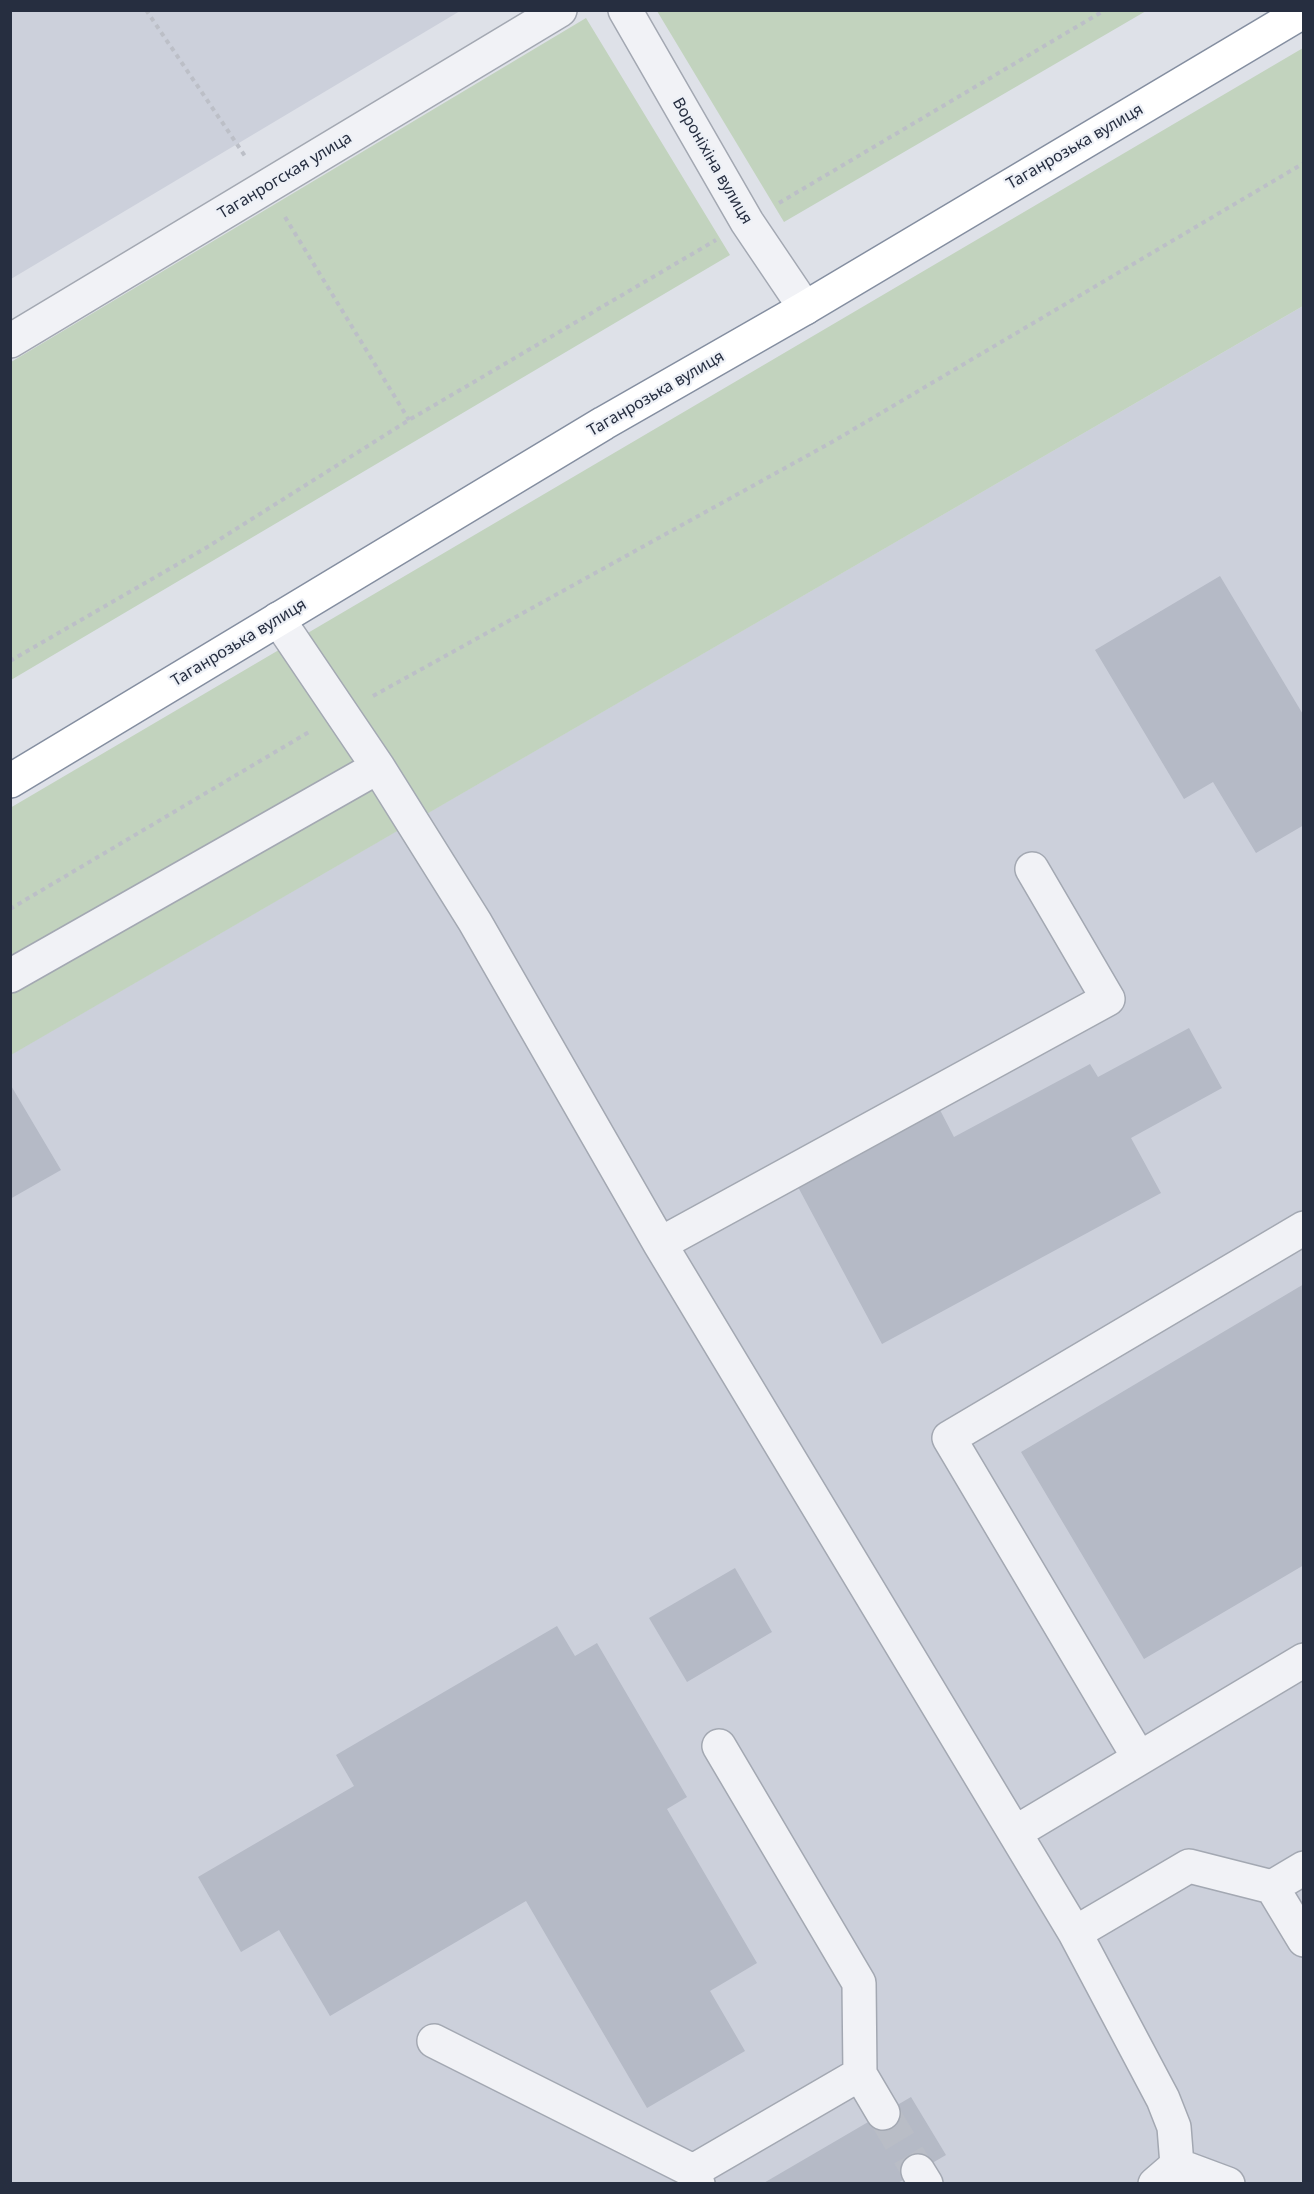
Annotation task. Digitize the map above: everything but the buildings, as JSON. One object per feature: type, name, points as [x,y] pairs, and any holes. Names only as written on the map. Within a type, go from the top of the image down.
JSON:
[{"type":"highway","name":"Таганрозька вулиця","points":[[10,781],[604,423],[805,308],[1304,11]]},
{"type":"street","name":"Таганрогская улица","points":[[10,341],[560,10]]},
{"type":"street","name":"Вороніхіна вулиця","points":[[625,10],[747,222],[805,308]]},
{"type":"street","points":[[278,619],[378,767],[475,922],[660,1244],[1075,1933],[1163,2099],[1174,2127],[1166,2174],[1228,2184]]},
{"type":"street","points":[[10,976],[378,767]]},
{"type":"street","points":[[660,1244],[1108,999],[1032,869]]},
{"type":"street","points":[[1139,1758],[949,1438],[1304,1228]]},
{"type":"street","points":[[1016,1832],[1304,1660]]},
{"type":"street","points":[[719,1746],[859,1983],[860,2074],[883,2113]]},
{"type":"street","points":[[1075,1933],[1190,1866],[1272,1887],[1304,1940]]},
{"type":"street","points":[[1272,1887],[1304,1868]]},
{"type":"street","points":[[434,2041],[695,2177],[860,2074]]},
{"type":"path","points":[[12,659],[209,546],[409,420],[1105,10]]},
{"type":"path","points":[[10,909],[341,713],[832,442],[1304,163]]},
{"type":"shaded area","points":[[11,10],[460,10],[460,11],[11,279]]},
{"type":"shaded area","points":[[1303,306],[1303,2183],[11,2183],[10,1055]]},
{"type":"green space","points":[[657,11],[1146,11],[784,222]]},
{"type":"green space","points":[[586,18],[730,255],[11,680],[11,362]]},
{"type":"green space","points":[[1303,48],[1303,306],[11,1055],[10,808]]},
{"type":"tunnel","points":[[883,2113],[918,2171]]}]
